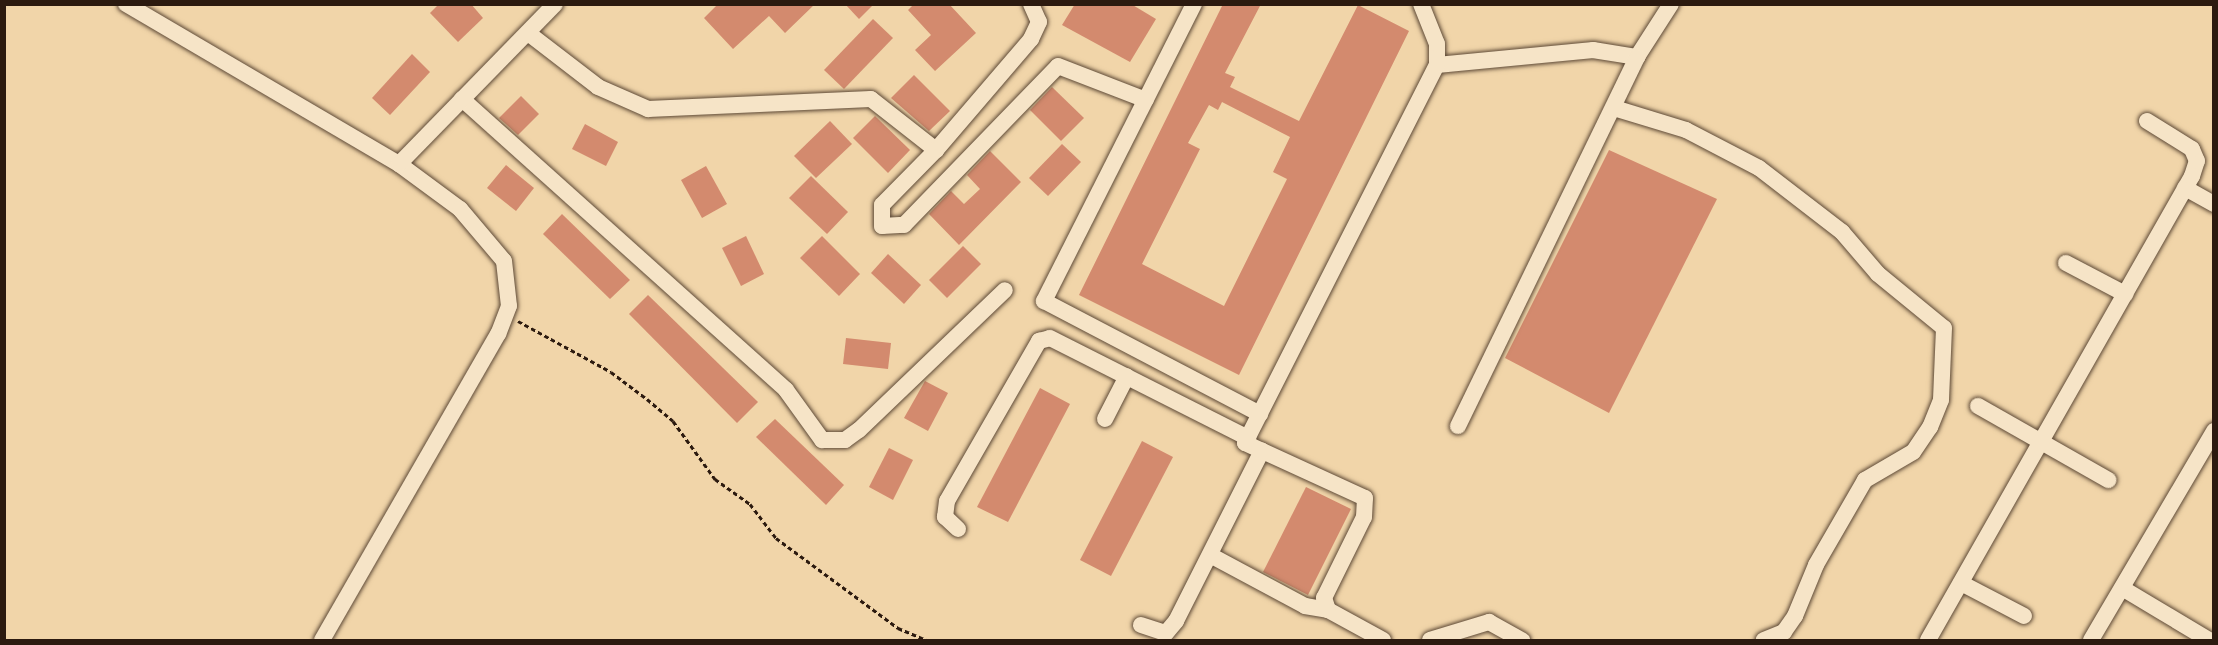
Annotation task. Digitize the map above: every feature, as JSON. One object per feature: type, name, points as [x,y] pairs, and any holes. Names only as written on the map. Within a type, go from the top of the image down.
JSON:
[{"type":"street","points":[[126,4],[399,164],[460,209],[494,247],[510,280],[506,314],[322,640]]},
{"type":"street","points":[[399,164],[555,4]]},
{"type":"street","points":[[1031,4],[1039,22],[1031,39],[936,150],[882,206],[882,226],[904,225],[1058,66],[1146,100]]},
{"type":"street","points":[[1194,4],[1044,301],[1260,414]]},
{"type":"street","points":[[1328,610],[1324,598],[1364,517],[1365,498],[1245,443],[1437,65],[1437,44],[1421,4]]},
{"type":"street","points":[[1458,426],[1637,57],[1671,4]]},
{"type":"street","points":[[528,33],[598,87],[648,109],[871,99],[936,150]]},
{"type":"street","points":[[1437,65],[1593,50],[1637,57]]},
{"type":"street","points":[[462,99],[786,390],[822,440],[845,440],[859,430],[1005,290]]},
{"type":"street","points":[[1614,108],[1686,130],[1759,168],[1842,232],[1878,274],[1944,328],[1941,400],[1930,428],[1913,452],[1865,480],[1816,565],[1795,616],[1784,632],[1764,640]]},
{"type":"street","points":[[1928,640],[2185,188],[2197,161],[2192,149],[2147,121]]},
{"type":"street","points":[[2185,188],[2214,204]]},
{"type":"street","points":[[2066,262],[2125,294]]},
{"type":"street","points":[[958,529],[945,518],[947,501],[1039,341],[1050,338],[1248,438]]},
{"type":"street","points":[[1105,419],[1127,376]]},
{"type":"street","points":[[1978,406],[2108,480]]},
{"type":"street","points":[[2091,640],[2211,442]]},
{"type":"street","points":[[1141,625],[1166,633],[1210,555],[1262,452]]},
{"type":"street","points":[[1210,555],[1305,606],[1328,610],[1383,640]]},
{"type":"street","points":[[1961,582],[2024,616]]},
{"type":"street","points":[[2122,588],[2208,640]]},
{"type":"street","points":[[1430,640],[1489,622],[1522,640]]},
{"type":"path","points":[[506,314],[611,372],[647,399],[673,421],[715,478],[750,504],[776,538],[889,622],[926,640]]},
{"type":"building","points":[[439,4],[471,4],[483,18],[458,42],[430,13]]},
{"type":"building","points":[[718,4],[815,4],[785,33],[769,16],[733,49],[704,18]]},
{"type":"building","points":[[845,4],[874,4],[859,19]]},
{"type":"building","points":[[914,4],[949,4],[976,33],[935,71],[915,50],[931,35],[908,10]]},
{"type":"building","points":[[1075,4],[1131,4],[1156,19],[1130,62],[1062,25]]},
{"type":"building","points":[[1223,4],[1261,4],[1225,73],[1235,77],[1230,87],[1299,121],[1358,5],[1409,31],[1239,375],[1079,295]],"holes":[[[1222,102],[1290,137],[1273,172],[1287,179],[1224,306],[1142,264],[1200,149],[1188,143],[1209,105],[1218,110]]]},
{"type":"building","points":[[873,19],[893,38],[844,89],[824,70]]},
{"type":"building","points":[[412,54],[430,72],[390,115],[372,98]]},
{"type":"building","points":[[914,75],[950,111],[929,131],[891,98]]},
{"type":"building","points":[[1052,87],[1084,118],[1061,141],[1030,110]]},
{"type":"building","points":[[521,96],[539,114],[518,135],[499,118]]},
{"type":"building","points":[[875,116],[910,150],[888,173],[853,138]]},
{"type":"building","points":[[830,121],[852,144],[816,178],[794,156]]},
{"type":"building","points":[[585,124],[618,142],[606,166],[572,149]]},
{"type":"building","points":[[1062,144],[1081,162],[1048,196],[1029,178]]},
{"type":"building","points":[[1609,150],[1717,199],[1609,413],[1505,358]]},
{"type":"building","points":[[990,151],[1021,182],[959,245],[929,214],[951,191],[964,204],[980,189],[967,175]]},
{"type":"building","points":[[506,165],[534,188],[516,211],[487,188]]},
{"type":"building","points":[[706,166],[727,204],[702,218],[681,180]]},
{"type":"building","points":[[811,176],[848,212],[827,234],[789,198]]},
{"type":"building","points":[[562,214],[630,280],[610,299],[543,234]]},
{"type":"building","points":[[746,236],[764,274],[741,286],[722,248]]},
{"type":"building","points":[[822,236],[860,274],[839,296],[800,258]]},
{"type":"building","points":[[963,246],[981,264],[947,298],[929,280]]},
{"type":"building","points":[[888,254],[921,285],[904,304],[871,273]]},
{"type":"building","points":[[648,295],[758,402],[737,423],[629,314]]},
{"type":"building","points":[[846,338],[891,343],[888,369],[843,364]]},
{"type":"building","points":[[925,381],[948,393],[928,431],[904,418]]},
{"type":"building","points":[[1040,388],[1070,404],[1008,522],[977,507]]},
{"type":"building","points":[[775,419],[844,485],[826,505],[756,437]]},
{"type":"building","points":[[1142,441],[1173,457],[1111,576],[1080,560]]},
{"type":"building","points":[[889,448],[913,460],[893,500],[869,487]]},
{"type":"building","points":[[1306,487],[1351,509],[1308,595],[1263,572]]}]
